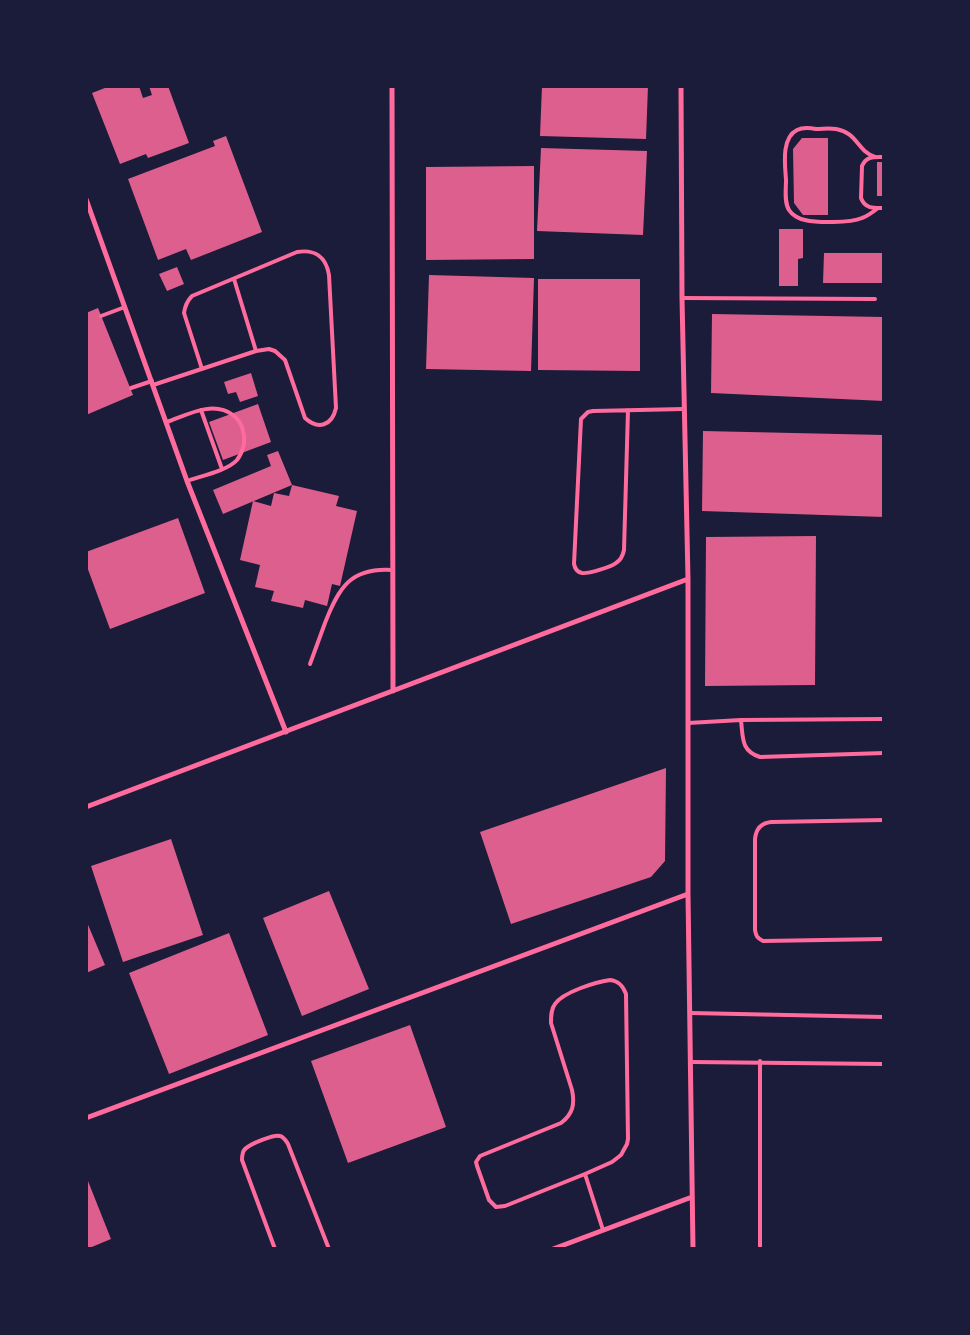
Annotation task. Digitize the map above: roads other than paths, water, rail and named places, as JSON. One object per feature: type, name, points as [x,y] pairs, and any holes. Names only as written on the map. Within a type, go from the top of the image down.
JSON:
[{"type":"street","points":[[392,86],[393,692]]},
{"type":"street","points":[[681,86],[682,298],[688,579],[688,894],[693,1249]]},
{"type":"street","points":[[86,199],[187,481],[286,732]]},
{"type":"street","points":[[86,807],[688,579]]},
{"type":"street","points":[[86,1118],[688,894]]},
{"type":"street","points":[[552,1249],[692,1197]]},
{"type":"lane","points":[[875,157],[866,153],[853,137],[845,132],[835,129],[805,128],[798,130],[787,143],[785,153],[786,202],[796,216],[812,221],[849,222],[862,218],[878,208]]},
{"type":"lane","points":[[884,157],[866,159],[862,166],[861,198],[870,208],[884,208]]},
{"type":"lane","points":[[131,388],[202,369],[256,351],[269,349],[275,351],[285,360],[305,418],[310,423],[317,425],[330,421],[334,415],[336,402],[329,275],[324,261],[312,252],[297,252],[192,296],[185,307],[184,313],[202,369]]},
{"type":"lane","points":[[234,279],[256,351]]},
{"type":"lane","points":[[682,298],[876,299]]},
{"type":"lane","points":[[101,316],[125,307]]},
{"type":"lane","points":[[167,422],[201,410],[216,408],[224,410],[241,424],[244,438],[237,460],[222,469],[187,481]]},
{"type":"lane","points":[[628,410],[624,550],[615,564],[588,573],[579,572],[574,564],[581,419],[588,412],[628,410],[684,409]]},
{"type":"lane","points":[[201,410],[222,469]]},
{"type":"lane","points":[[310,664],[339,591],[358,575],[380,569],[392,570]]},
{"type":"lane","points":[[688,723],[741,720],[884,719]]},
{"type":"lane","points":[[741,720],[746,748],[760,757],[884,753]]},
{"type":"lane","points":[[884,820],[771,822],[759,827],[756,832],[755,920],[756,935],[758,939],[763,941],[884,939]]},
{"type":"lane","points":[[610,980],[620,984],[626,994],[628,1138],[624,1150],[617,1159],[585,1174],[500,1207],[490,1200],[476,1162],[480,1156],[554,1127],[567,1118],[574,1105],[574,1097],[551,1023],[551,1013],[554,1004],[561,997],[570,992],[610,980]]},
{"type":"lane","points":[[690,1013],[884,1017]]},
{"type":"lane","points":[[691,1062],[884,1064]]},
{"type":"lane","points":[[760,1062],[760,1249]]},
{"type":"lane","points":[[275,1249],[243,1165],[242,1155],[247,1147],[272,1136],[279,1136],[285,1139],[288,1144],[329,1249]]},
{"type":"lane","points":[[585,1174],[603,1230]]}]
